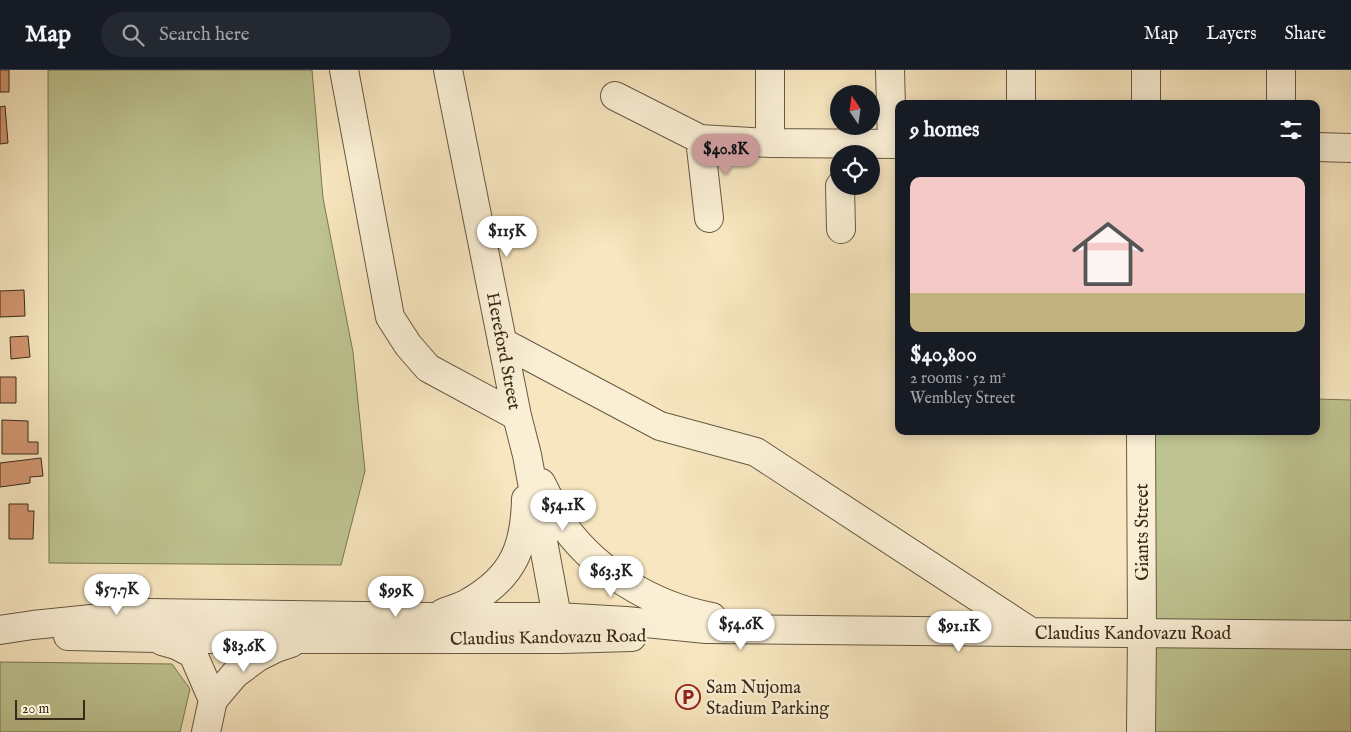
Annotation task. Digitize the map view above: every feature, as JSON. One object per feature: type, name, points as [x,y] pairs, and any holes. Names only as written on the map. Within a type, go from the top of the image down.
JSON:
[{"type":"street","points":[[344,70],[390,317],[408,345],[428,368],[517,416]]},
{"type":"street","name":"Hereford Street","points":[[448,70],[517,416],[527,454]]},
{"type":"street","points":[[880,145],[895,144],[890,70]]},
{"type":"street","points":[[1021,70],[1021,100]]},
{"type":"street","points":[[1146,70],[1146,100]]},
{"type":"street","points":[[1281,70],[1281,100]]},
{"type":"street","points":[[770,72],[770,143]]},
{"type":"street","points":[[616,96],[700,139],[830,147]]},
{"type":"street","points":[[700,139],[709,218]]},
{"type":"street","points":[[1320,147],[1351,148]]},
{"type":"street","points":[[840,195],[841,230]]},
{"type":"street","points":[[502,342],[660,426],[756,452],[1031,632]]},
{"type":"street","name":"Giants Street","points":[[1141,435],[1141,732]]},
{"type":"street","points":[[433,617],[470,602],[505,576],[516,557],[526,522],[527,454]]},
{"type":"street","points":[[527,454],[559,628]]},
{"type":"street","points":[[527,454],[558,517],[595,561],[626,583],[663,602],[697,614],[776,630]]},
{"type":"street","name":"Claudius Kandovazu Road","points":[[0,631],[33,625],[150,613],[304,639],[559,628],[626,621],[706,629],[1351,634]]},
{"type":"street","name":"Claudius Kandovazu Road","points":[[0,631],[29,635],[148,638],[346,614],[433,617],[559,628]]},
{"type":"street","points":[[206,732],[234,627]]},
{"type":"street","points":[[148,638],[176,644],[193,654],[214,697]]},
{"type":"street","points":[[214,697],[235,674],[258,657],[276,648],[304,639]]},
{"type":"green space","points":[[48,70],[312,70],[323,198],[353,352],[365,471],[341,565],[49,563]]},
{"type":"green space","points":[[1320,399],[1351,400],[1351,732],[1141,732],[1141,435],[1320,435]]},
{"type":"green space","points":[[0,662],[172,664],[190,689],[180,732],[0,732]]},
{"type":"building","points":[[0,70],[9,70],[9,92],[0,92]]},
{"type":"building","points":[[5,106],[8,143],[0,144],[0,107]]},
{"type":"building","points":[[24,290],[25,316],[0,317],[0,291]]},
{"type":"building","points":[[28,336],[30,357],[11,359],[10,337]]},
{"type":"building","points":[[0,377],[16,377],[16,403],[0,403]]},
{"type":"building","points":[[2,420],[28,421],[28,442],[38,442],[38,454],[2,454]]},
{"type":"building","points":[[41,458],[43,476],[30,477],[30,483],[0,487],[0,463]]},
{"type":"building","points":[[9,504],[28,504],[28,511],[34,511],[33,539],[9,539]]},
{"type":"place","name":"Sam Nujoma Stadium Parking","points":[[688,697]]}]
